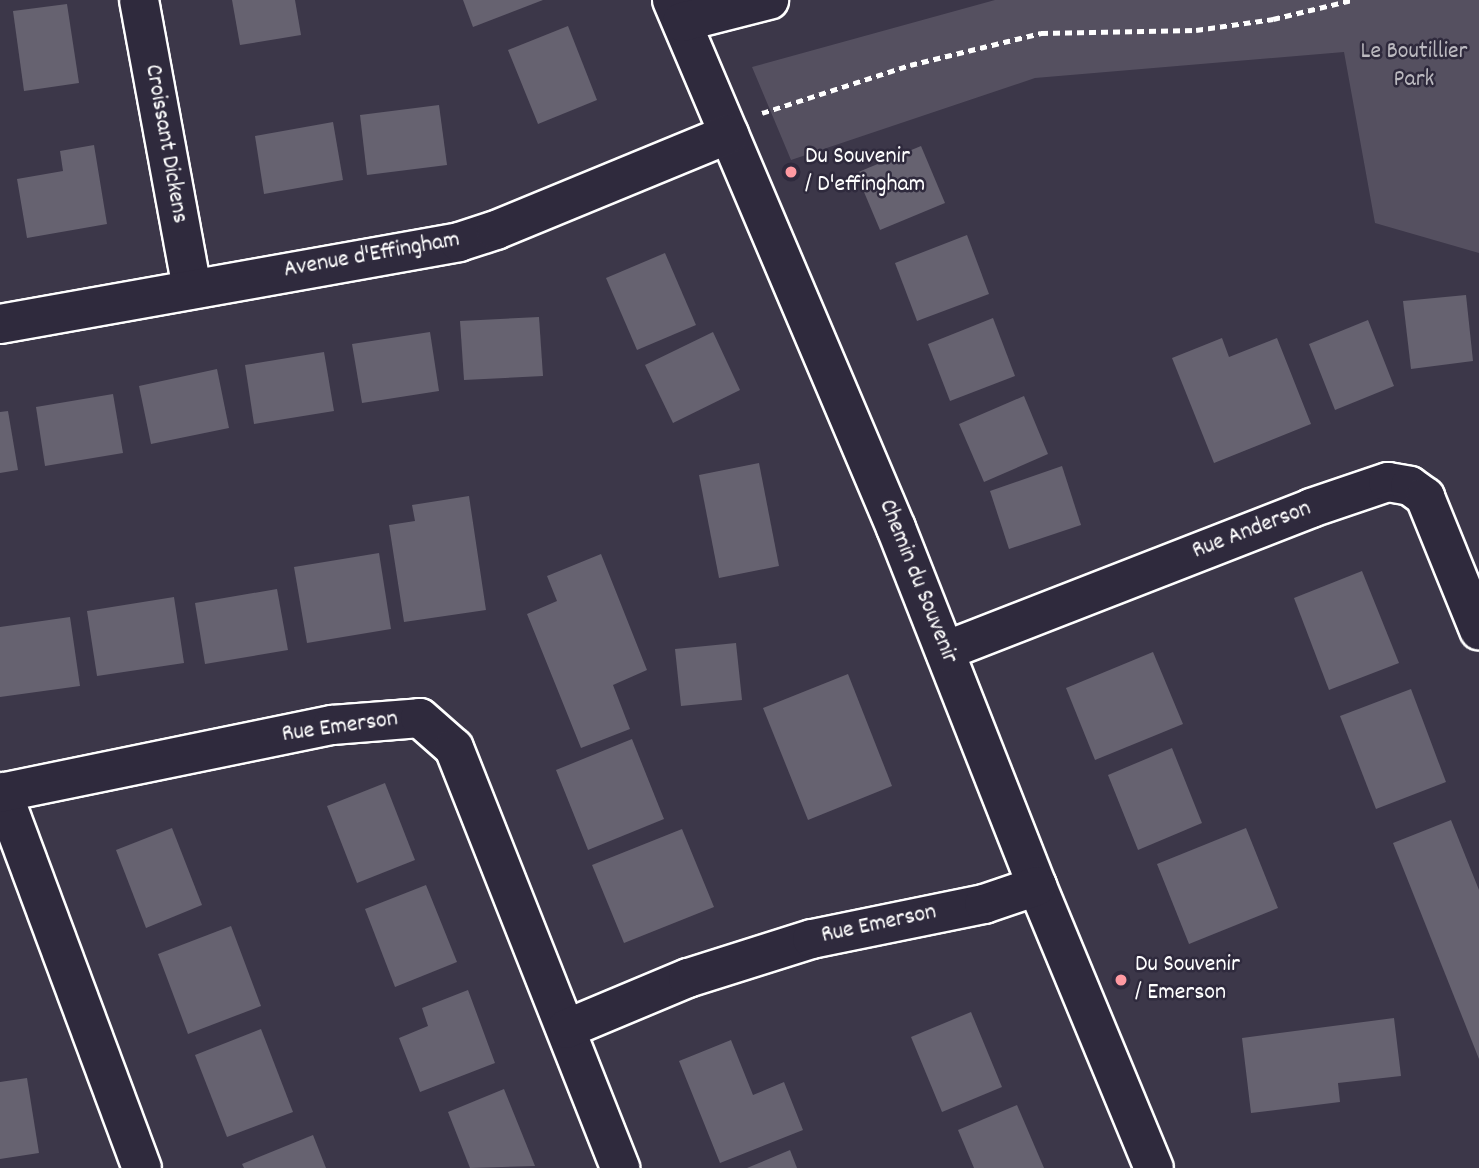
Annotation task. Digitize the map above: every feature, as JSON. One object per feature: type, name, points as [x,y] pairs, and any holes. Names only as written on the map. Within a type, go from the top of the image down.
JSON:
[{"type":"street","name":"Croissant Dickens","points":[[139,0],[192,289]]},
{"type":"street","points":[[677,11],[762,1]]},
{"type":"street","name":"Chemin du Souvenir","points":[[677,11],[945,650],[1037,886],[1154,1168]]},
{"type":"street","name":"Avenue d'Effingham","points":[[0,324],[478,237],[729,134]]},
{"type":"street","name":"Rue Anderson","points":[[945,650],[1298,513],[1388,482],[1410,486],[1425,496],[1479,630]]},
{"type":"street","name":"Rue Emerson","points":[[142,1168],[1,792],[332,725],[420,718],[454,748],[620,1168]]},
{"type":"street","name":"Rue Emerson","points":[[566,1029],[688,978],[811,939],[984,904],[1037,886]]},
{"type":"path","points":[[765,111],[909,65],[1041,33],[1196,30],[1273,19],[1352,0]]},
{"type":"green space","name":"Le Boutillier Park","points":[[995,0],[1479,0],[1479,253],[1375,223],[1344,52],[1035,78],[791,160],[752,67]]},
{"type":"building","points":[[232,0],[295,0],[301,35],[240,45]]},
{"type":"building","points":[[463,0],[543,0],[473,27]]},
{"type":"building","points":[[67,4],[79,83],[24,91],[13,11]]},
{"type":"building","points":[[568,26],[597,100],[538,124],[508,50]]},
{"type":"building","points":[[439,105],[447,165],[367,175],[360,115]]},
{"type":"building","points":[[333,122],[343,180],[264,194],[255,136]]},
{"type":"building","points":[[94,145],[107,224],[27,238],[17,179],[63,171],[60,151]]},
{"type":"building","points":[[921,146],[945,203],[880,230],[856,173]]},
{"type":"building","points":[[967,235],[989,294],[917,321],[895,263]]},
{"type":"building","points":[[665,253],[696,325],[637,350],[606,278]]},
{"type":"building","points":[[1466,295],[1473,361],[1411,369],[1403,301]]},
{"type":"building","points":[[539,317],[543,376],[464,380],[460,321]]},
{"type":"building","points":[[993,318],[1015,376],[950,401],[928,344]]},
{"type":"building","points":[[1368,320],[1394,386],[1335,410],[1309,344]]},
{"type":"building","points":[[430,332],[439,391],[362,403],[352,344]]},
{"type":"building","points":[[713,332],[740,390],[673,423],[645,365]]},
{"type":"building","points":[[1222,338],[1229,357],[1277,338],[1311,424],[1214,463],[1172,358]]},
{"type":"building","points":[[324,352],[334,411],[254,424],[245,365]]},
{"type":"building","points":[[217,369],[229,428],[151,444],[139,386]]},
{"type":"building","points":[[113,394],[123,453],[45,466],[36,407]]},
{"type":"building","points":[[1024,396],[1048,454],[984,482],[959,424]]},
{"type":"building","points":[[8,411],[18,470],[0,473],[0,412]]},
{"type":"building","points":[[759,463],[779,566],[719,578],[699,475]]},
{"type":"building","points":[[1062,466],[1081,525],[1009,549],[990,491]]},
{"type":"building","points":[[469,496],[486,610],[404,622],[389,525],[415,521],[412,505]]},
{"type":"building","points":[[379,553],[391,629],[307,643],[294,567]]},
{"type":"building","points":[[601,554],[647,670],[613,685],[630,729],[581,748],[527,614],[557,601],[547,576]]},
{"type":"building","points":[[1362,571],[1399,663],[1329,690],[1294,598]]},
{"type":"building","points":[[277,589],[288,650],[205,664],[195,603]]},
{"type":"building","points":[[174,597],[184,663],[97,676],[87,611]]},
{"type":"building","points":[[70,617],[80,686],[0,697],[0,627]]},
{"type":"building","points":[[736,643],[742,700],[681,706],[675,649]]},
{"type":"building","points":[[1153,652],[1183,724],[1095,760],[1066,688]]},
{"type":"building","points":[[848,674],[892,786],[808,820],[763,708]]},
{"type":"building","points":[[1411,689],[1446,782],[1376,809],[1340,716]]},
{"type":"building","points":[[632,739],[664,819],[588,850],[556,770]]},
{"type":"building","points":[[1172,748],[1202,823],[1138,850],[1108,775]]},
{"type":"building","points":[[385,783],[415,860],[357,883],[327,806]]},
{"type":"building","points":[[1451,820],[1479,890],[1479,1059],[1393,843]]},
{"type":"building","points":[[172,828],[202,905],[146,928],[116,850]]},
{"type":"building","points":[[1246,828],[1278,908],[1189,944],[1157,864]]},
{"type":"building","points":[[682,829],[714,907],[624,943],[592,865]]},
{"type":"building","points":[[426,885],[457,962],[395,987],[365,909]]},
{"type":"building","points":[[231,926],[261,1006],[188,1034],[158,954]]},
{"type":"building","points":[[468,990],[495,1063],[420,1092],[399,1038],[428,1026],[422,1008]]},
{"type":"building","points":[[971,1012],[1002,1087],[942,1112],[911,1037]]},
{"type":"building","points":[[1394,1018],[1401,1076],[1338,1083],[1340,1102],[1251,1113],[1242,1038]]},
{"type":"building","points":[[261,1029],[293,1112],[227,1137],[195,1055]]},
{"type":"building","points":[[731,1040],[753,1095],[784,1082],[803,1130],[720,1163],[679,1061]]},
{"type":"building","points":[[27,1078],[39,1153],[0,1159],[0,1082]]},
{"type":"building","points":[[504,1089],[535,1166],[470,1168],[448,1112]]},
{"type":"building","points":[[1017,1105],[1044,1168],[974,1168],[958,1130]]},
{"type":"building","points":[[313,1135],[326,1168],[244,1168],[242,1164]]},
{"type":"building","points":[[790,1150],[797,1168],[747,1168]]},
{"type":"place","name":"Du Souvenir / D'effingham","points":[[791,172]]},
{"type":"place","name":"Du Souvenir / Emerson","points":[[1121,980]]}]
